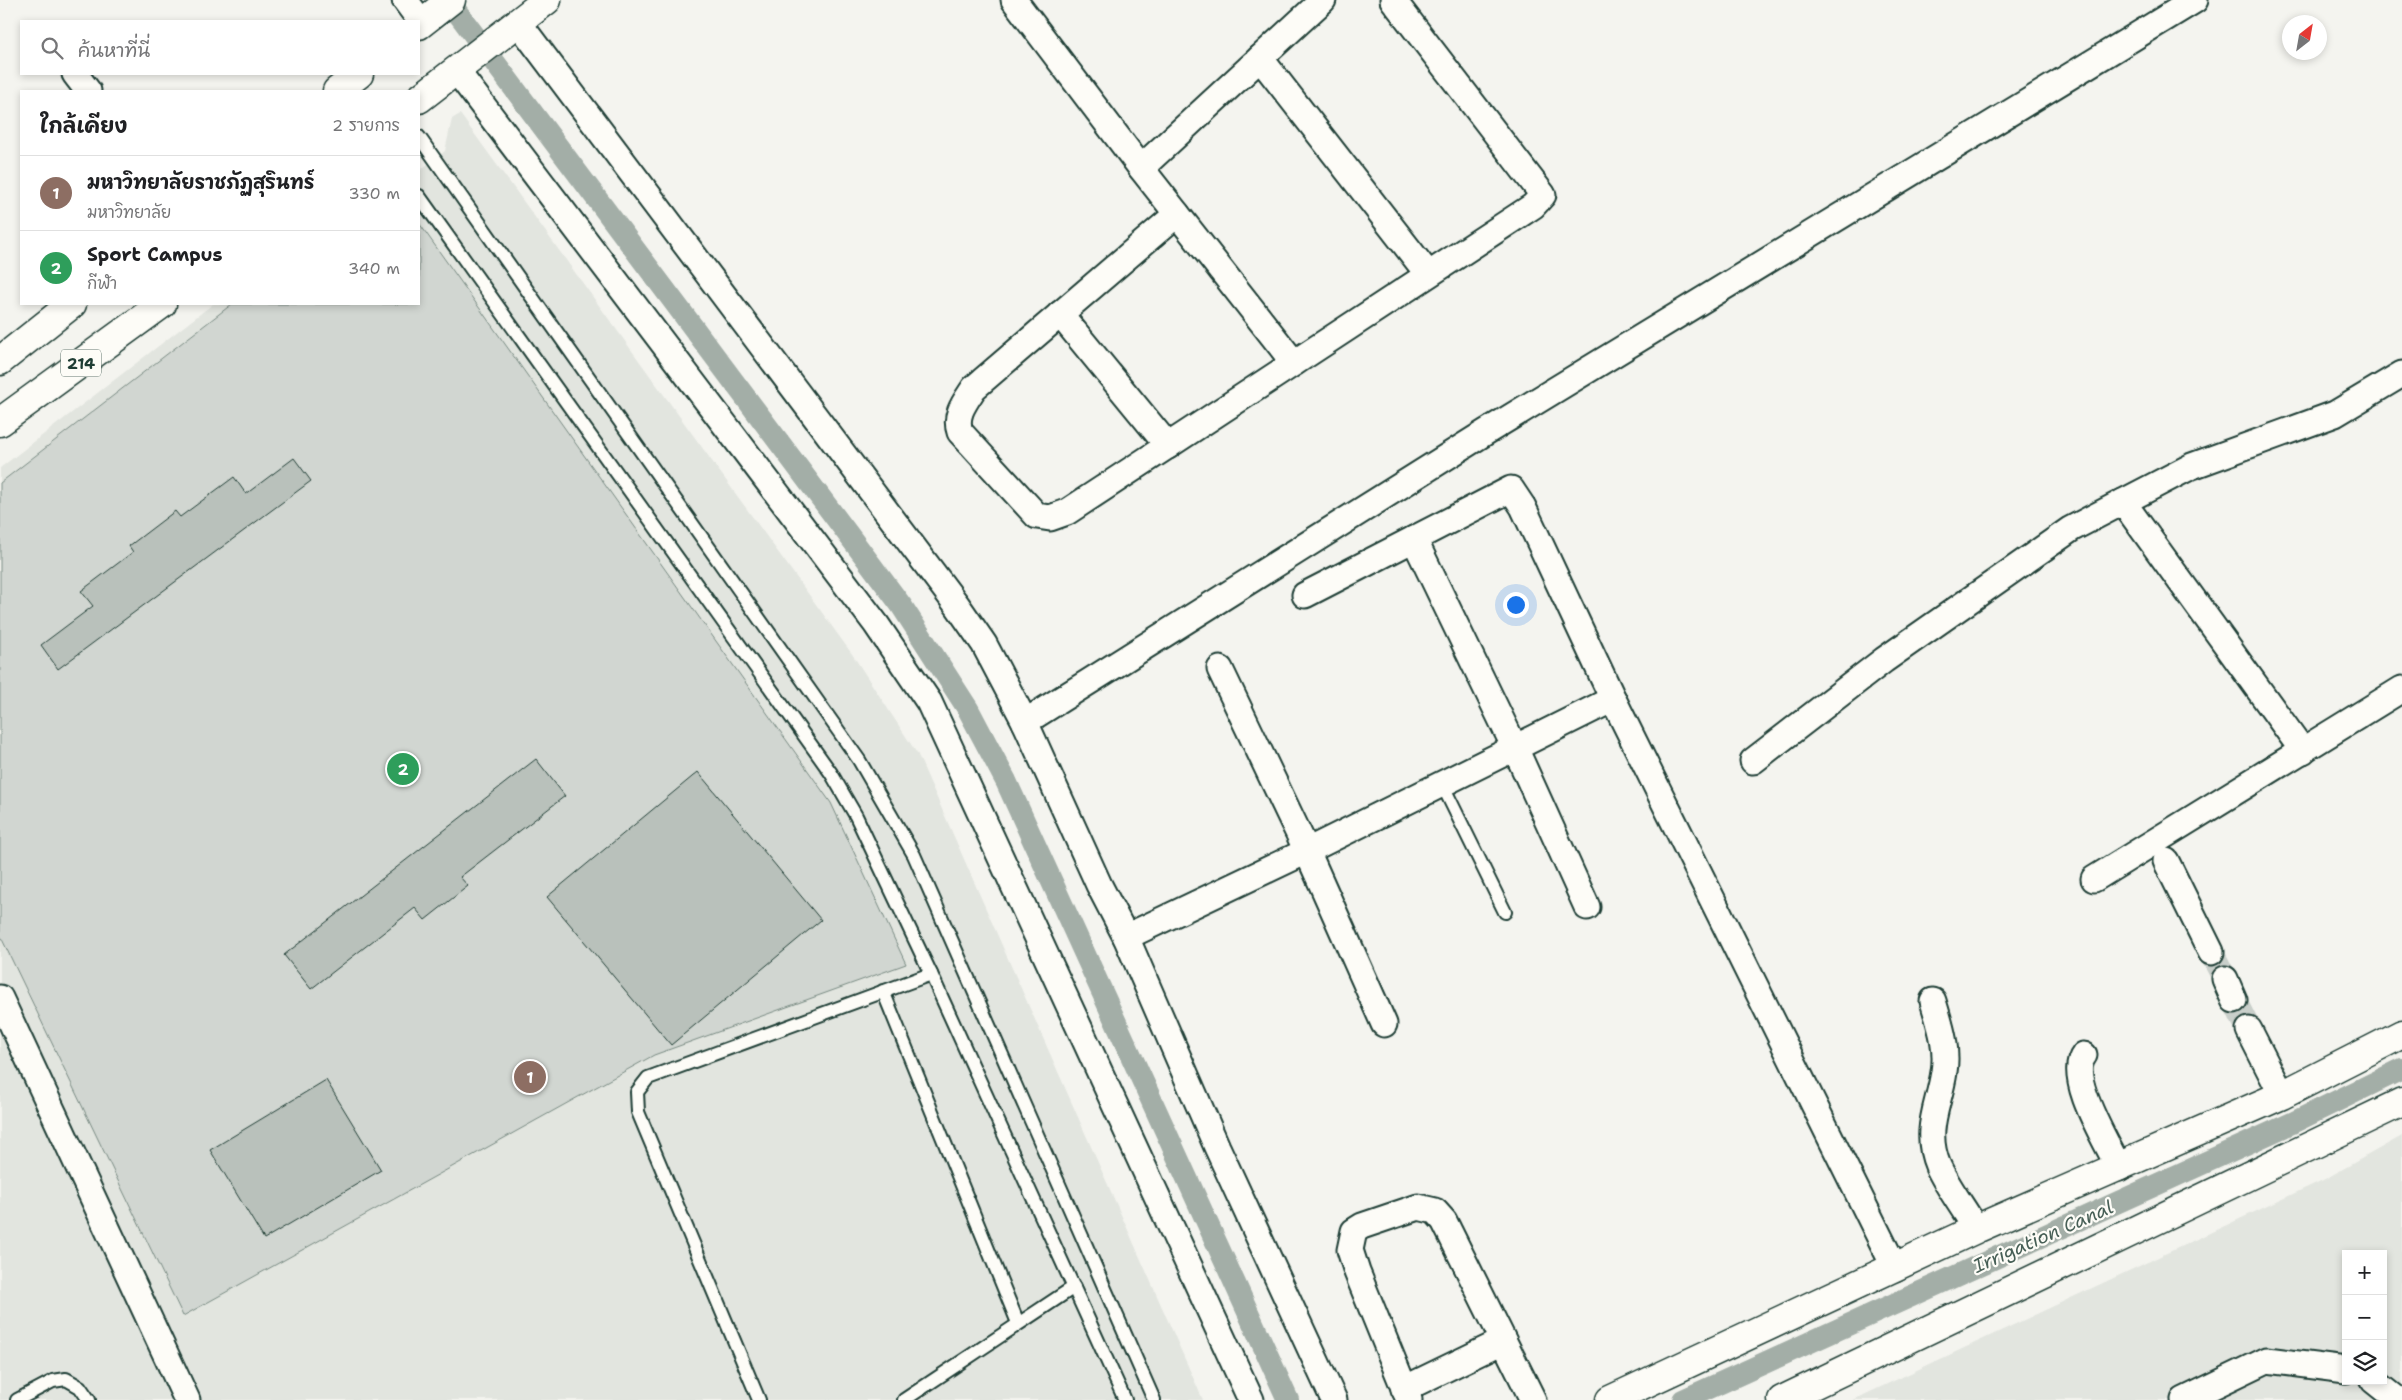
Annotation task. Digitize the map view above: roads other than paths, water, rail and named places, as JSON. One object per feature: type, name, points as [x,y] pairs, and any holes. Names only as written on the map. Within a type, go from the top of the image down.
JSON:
[{"type":"street","points":[[405,0],[432,15]]},
{"type":"street","points":[[420,98],[547,0]]},
{"type":"street","points":[[1014,0],[1141,168],[1294,362]]},
{"type":"street","points":[[1141,168],[1324,0]]},
{"type":"street","points":[[1177,214],[974,388],[961,408],[957,423],[960,432],[1037,516],[1050,518],[1067,512],[1533,206],[1543,195],[1393,0]]},
{"type":"street","points":[[1025,722],[1486,432],[2196,0]]},
{"type":"street","points":[[513,26],[957,605],[984,644],[1025,722],[1099,885],[1126,937],[1217,1147],[1334,1400]]},
{"type":"street","points":[[1260,58],[1428,274]]},
{"type":"street","points":[[461,66],[876,624],[929,702],[1251,1400]]},
{"type":"street","points":[[76,75],[87,90]]},
{"type":"street","points":[[338,90],[358,75]]},
{"type":"street","points":[[0,360],[71,305]]},
{"type":"street","name":"214","points":[[0,422],[161,305]]},
{"type":"street","points":[[1060,314],[1168,446]]},
{"type":"street","points":[[1753,761],[1884,660],[2062,534],[2192,466],[2335,414],[2402,374]]},
{"type":"street","points":[[1305,596],[1508,489],[1514,491],[1614,700],[1895,1268]]},
{"type":"street","points":[[2123,502],[2303,751]]},
{"type":"street","points":[[1414,539],[1515,748],[1587,907]]},
{"type":"street","points":[[1220,669],[1307,852],[1384,1024]]},
{"type":"street","points":[[2094,880],[2402,689]]},
{"type":"street","points":[[1126,937],[1307,852],[1614,700]]},
{"type":"street","points":[[2166,860],[2211,952]]},
{"type":"street","points":[[0,998],[187,1400]]},
{"type":"street","points":[[1933,1001],[1945,1046],[1944,1072],[1933,1112],[1933,1142],[1938,1165],[1976,1229]]},
{"type":"street","points":[[2249,1030],[2282,1095]]},
{"type":"street","points":[[1610,1400],[1976,1229],[2282,1095],[2402,1034]]},
{"type":"street","points":[[2084,1055],[2078,1068],[2082,1091],[2119,1168]]},
{"type":"street","points":[[1782,1400],[2402,1102]]},
{"type":"street","points":[[1503,1341],[1406,1394],[1357,1272],[1350,1250],[1354,1231],[1362,1226],[1418,1208],[1435,1211],[1444,1221],[1533,1400]]},
{"type":"street","points":[[2184,1400],[2267,1360],[2342,1369]]},
{"type":"street","points":[[2379,1385],[2398,1400]]},
{"type":"lane","points":[[420,138],[859,760],[914,856],[1154,1400]]},
{"type":"lane","points":[[420,197],[830,773],[856,816],[931,974],[1125,1400]]},
{"type":"lane","points":[[1442,784],[1505,912]]},
{"type":"lane","points":[[759,1400],[638,1112],[637,1092],[648,1078],[931,974]]},
{"type":"lane","points":[[883,991],[1018,1323]]},
{"type":"lane","points":[[904,1400],[1074,1287]]},
{"type":"lane","points":[[17,1400],[53,1381],[66,1379],[80,1387],[89,1400]]},
{"type":"waterway","points":[[448,0],[901,605],[968,709],[1006,781],[1288,1400]]},
{"type":"waterway","name":"Irrigation Canal","points":[[1683,1400],[2292,1123],[2402,1069]]},
{"type":"tunnel","points":[[2211,952],[2225,979]]},
{"type":"tunnel","points":[[2234,1000],[2249,1030]]},
{"type":"place","name":"Sport Campus","points":[[403,769]]},
{"type":"place","name":"มหาวิทยาลัยราชภัฏสุรินทร์","points":[[530,1077]]}]
